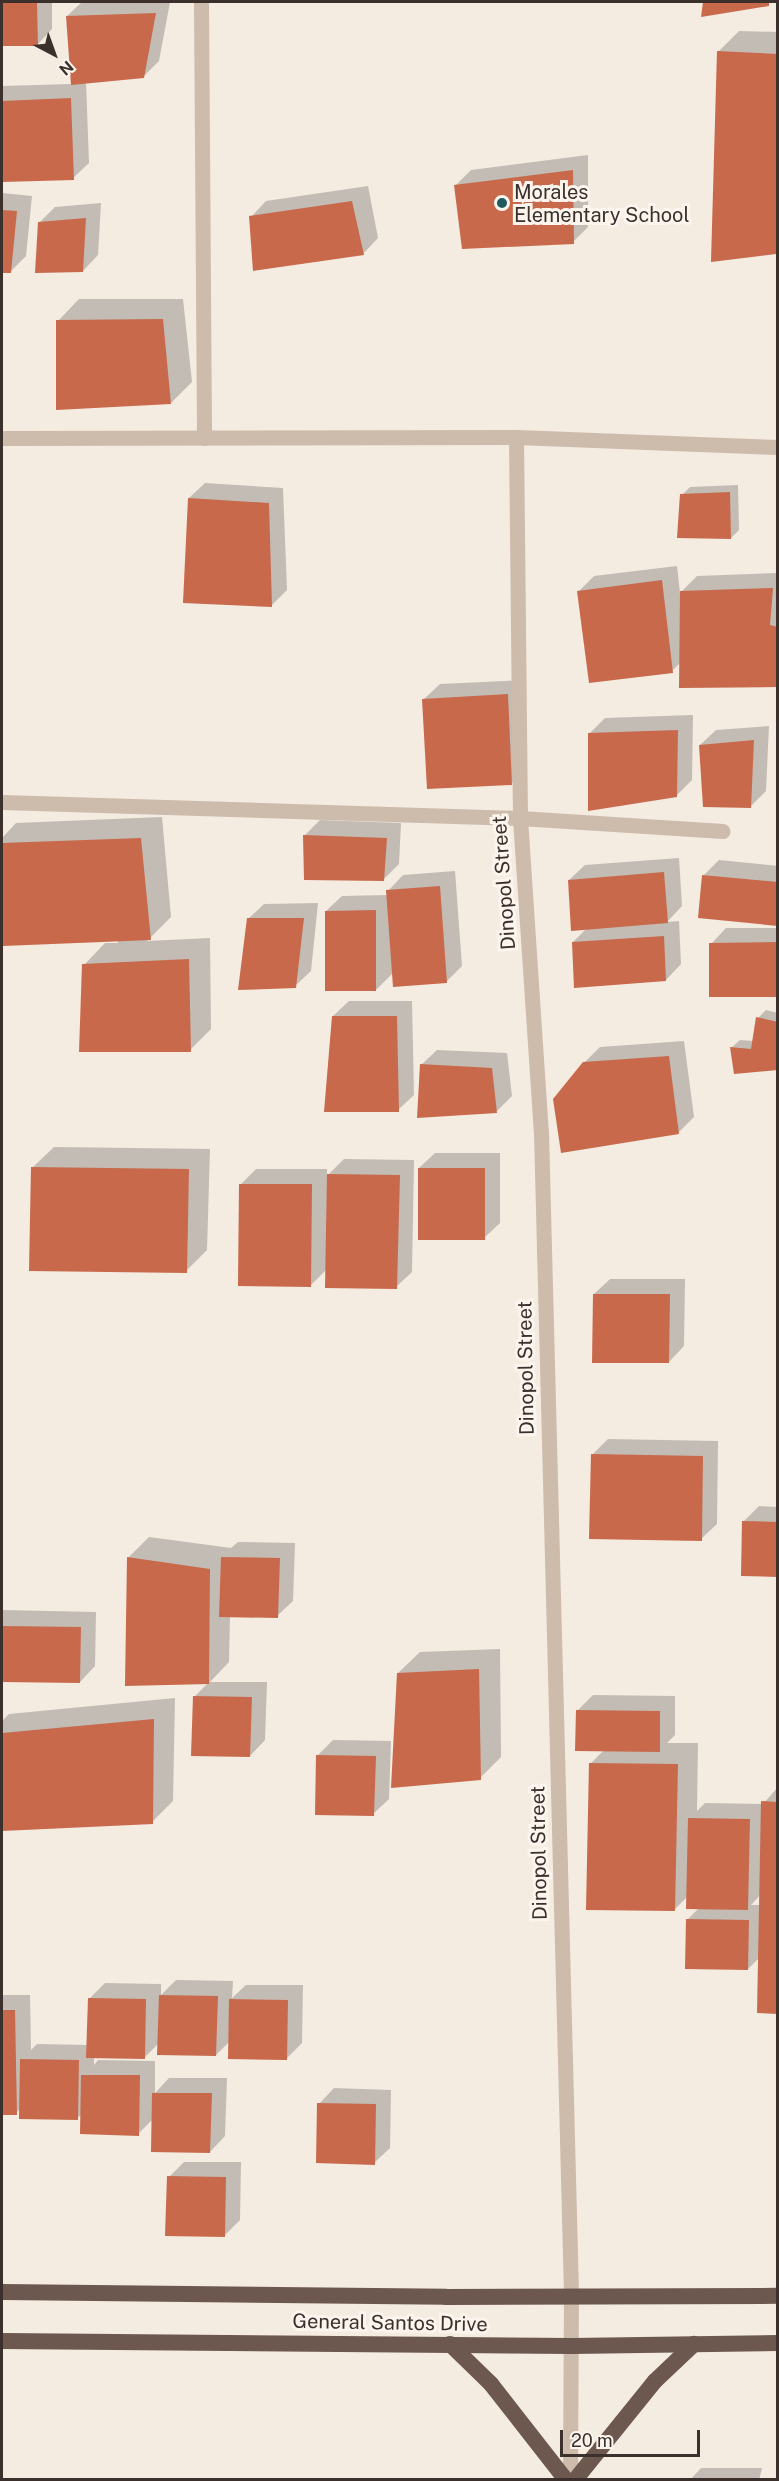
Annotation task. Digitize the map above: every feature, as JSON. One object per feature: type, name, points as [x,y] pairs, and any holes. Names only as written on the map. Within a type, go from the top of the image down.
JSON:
[{"type":"highway","name":"General Santos Drive","points":[[2,2292],[571,2297],[777,2296]]},
{"type":"highway","name":"General Santos Drive","points":[[2,2341],[572,2346],[777,2343]]},
{"type":"highway","points":[[450,2344],[491,2384],[566,2480]]},
{"type":"highway","points":[[575,2480],[655,2381],[694,2344]]},
{"type":"street","points":[[201,2],[204,438]]},
{"type":"street","points":[[2,438],[516,438],[777,447]]},
{"type":"street","name":"Dinopol Street","points":[[516,438],[520,818],[541,1132],[571,2297],[570,2480]]},
{"type":"street","points":[[2,802],[520,818],[723,831]]},
{"type":"building","points":[[2,2],[37,2],[38,46],[2,46]]},
{"type":"building","points":[[703,2],[769,2],[769,6],[701,17]]},
{"type":"building","points":[[156,13],[144,78],[71,85],[66,16]]},
{"type":"building","points":[[717,51],[778,54],[776,254],[711,262]]},
{"type":"building","points":[[71,98],[74,180],[2,182],[2,101]]},
{"type":"building","points":[[573,170],[574,244],[462,249],[454,185]]},
{"type":"building","points":[[352,201],[364,255],[253,271],[249,216]]},
{"type":"building","points":[[2,210],[17,211],[11,273],[2,273]]},
{"type":"building","points":[[86,218],[83,272],[35,273],[38,222]]},
{"type":"building","points":[[163,319],[171,404],[56,410],[56,320]]},
{"type":"building","points":[[730,492],[731,539],[677,538],[680,494]]},
{"type":"building","points":[[188,498],[269,503],[272,607],[183,603]]},
{"type":"building","points":[[662,580],[673,673],[589,683],[577,591]]},
{"type":"building","points":[[773,588],[770,625],[778,627],[778,687],[679,688],[680,591]]},
{"type":"building","points":[[508,694],[512,785],[427,789],[422,699]]},
{"type":"building","points":[[678,730],[677,797],[588,811],[588,733]]},
{"type":"building","points":[[754,740],[751,808],[703,807],[699,745]]},
{"type":"building","points":[[303,835],[387,838],[384,881],[304,880]]},
{"type":"building","points":[[141,838],[151,940],[3,946],[2,843]]},
{"type":"building","points":[[664,872],[668,923],[571,931],[568,880]]},
{"type":"building","points":[[702,875],[778,882],[778,926],[698,918]]},
{"type":"building","points":[[440,886],[447,983],[393,987],[386,890]]},
{"type":"building","points":[[376,910],[376,991],[325,991],[325,911]]},
{"type":"building","points":[[247,918],[304,918],[296,988],[238,990]]},
{"type":"building","points":[[664,936],[666,981],[574,988],[572,942]]},
{"type":"building","points":[[777,942],[776,997],[709,997],[709,943]]},
{"type":"building","points":[[189,959],[191,1052],[79,1052],[82,964]]},
{"type":"building","points":[[332,1016],[397,1016],[399,1112],[324,1112]]},
{"type":"building","points":[[756,1017],[778,1022],[778,1070],[734,1074],[730,1047],[751,1049]]},
{"type":"building","points":[[669,1056],[679,1134],[561,1153],[553,1099],[583,1062]]},
{"type":"building","points":[[420,1064],[492,1068],[497,1113],[417,1118]]},
{"type":"building","points":[[31,1167],[189,1169],[187,1273],[29,1271]]},
{"type":"building","points":[[418,1168],[485,1168],[485,1240],[418,1240]]},
{"type":"building","points":[[327,1174],[400,1175],[397,1289],[325,1288]]},
{"type":"building","points":[[239,1184],[312,1184],[311,1287],[238,1286]]},
{"type":"building","points":[[593,1294],[670,1294],[669,1363],[592,1363]]},
{"type":"building","points":[[591,1454],[703,1456],[702,1541],[589,1539]]},
{"type":"building","points":[[742,1521],[778,1522],[778,1577],[741,1576]]},
{"type":"building","points":[[127,1557],[210,1569],[209,1684],[125,1686]]},
{"type":"building","points":[[221,1557],[280,1558],[278,1618],[219,1617]]},
{"type":"building","points":[[2,1626],[81,1627],[80,1683],[2,1682]]},
{"type":"building","points":[[479,1669],[481,1780],[391,1788],[397,1673]]},
{"type":"building","points":[[193,1696],[252,1697],[250,1757],[191,1756]]},
{"type":"building","points":[[576,1710],[660,1711],[660,1752],[575,1751]]},
{"type":"building","points":[[154,1719],[153,1824],[2,1831],[2,1733]]},
{"type":"building","points":[[316,1755],[376,1756],[374,1816],[315,1815]]},
{"type":"building","points":[[589,1763],[678,1764],[675,1911],[586,1910]]},
{"type":"building","points":[[761,1801],[778,1802],[778,2014],[757,2013]]},
{"type":"building","points":[[688,1818],[750,1819],[748,1910],[686,1909]]},
{"type":"building","points":[[686,1919],[749,1920],[748,1970],[685,1969]]},
{"type":"building","points":[[159,1995],[218,1996],[216,2056],[157,2055]]},
{"type":"building","points":[[88,1998],[146,1999],[145,2059],[86,2058]]},
{"type":"building","points":[[229,1999],[288,2000],[287,2060],[228,2059]]},
{"type":"building","points":[[2,2010],[15,2010],[17,2115],[2,2115]]},
{"type":"building","points":[[20,2059],[79,2060],[78,2120],[19,2119]]},
{"type":"building","points":[[81,2075],[140,2075],[139,2136],[80,2134]]},
{"type":"building","points":[[152,2093],[212,2093],[210,2153],[151,2152]]},
{"type":"building","points":[[317,2103],[376,2104],[375,2165],[316,2163]]},
{"type":"building","points":[[167,2176],[226,2177],[225,2237],[165,2236]]},
{"type":"place","name":"Morales Elementary School","points":[[502,203]]}]
